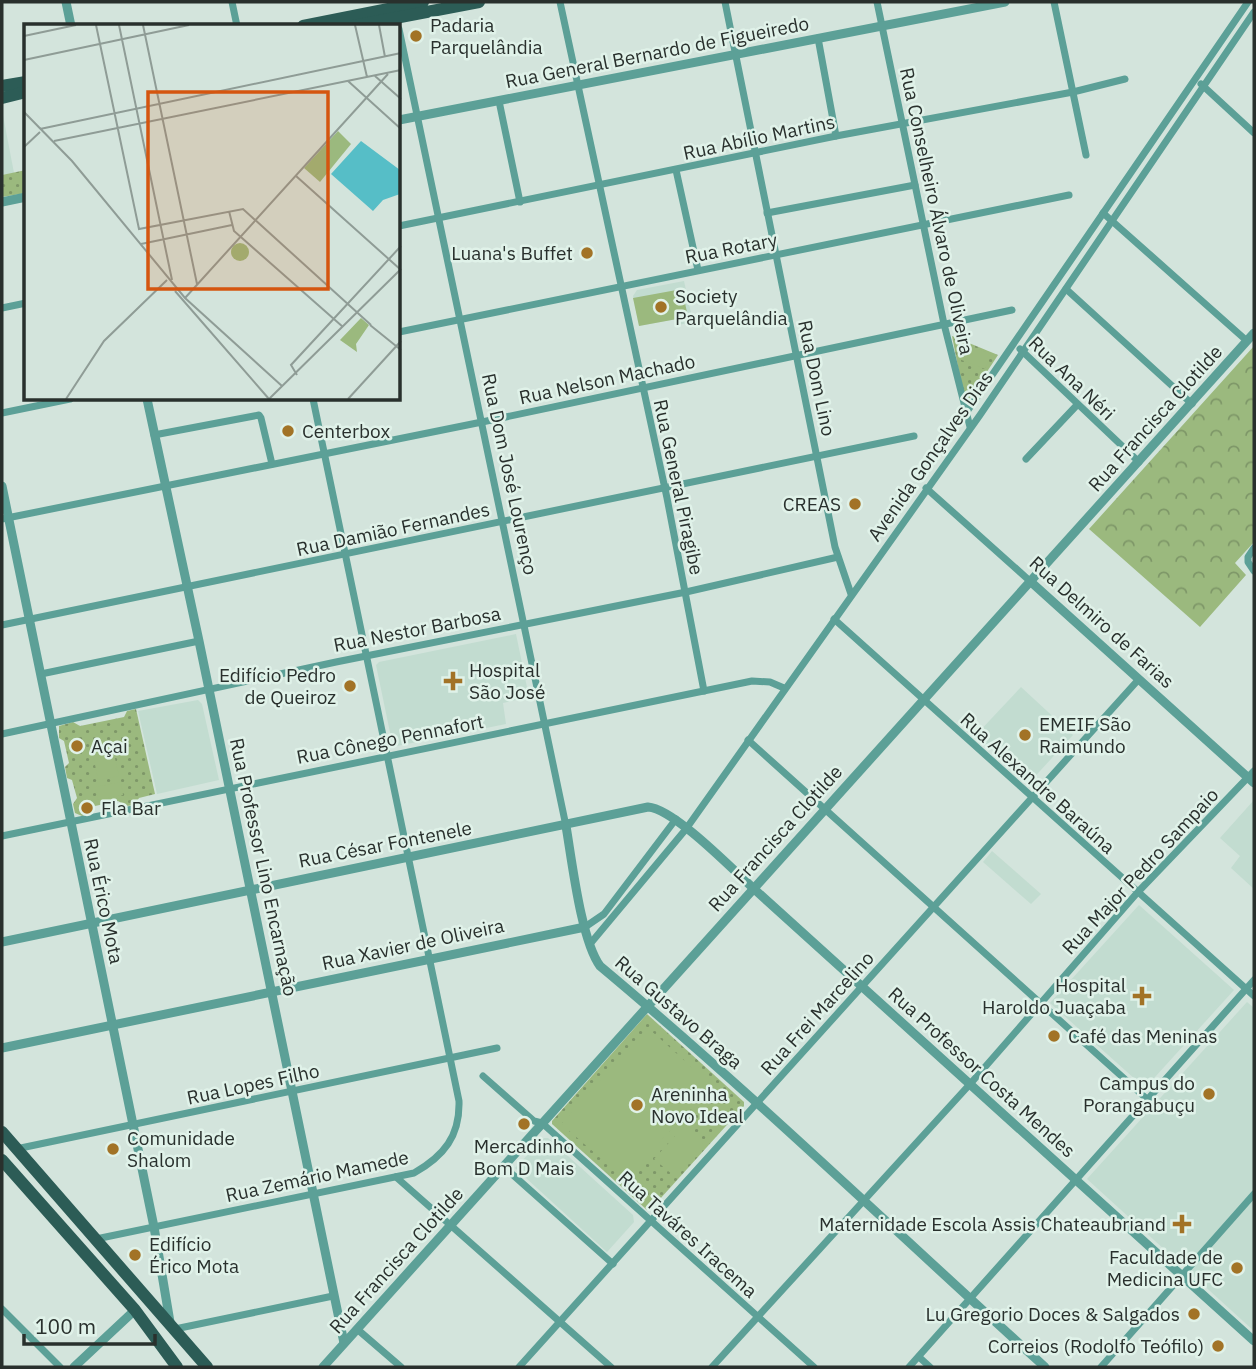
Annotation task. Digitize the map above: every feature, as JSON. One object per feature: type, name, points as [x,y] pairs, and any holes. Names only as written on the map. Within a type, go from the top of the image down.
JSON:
[{"type":"main road","points":[[322,24],[398,16],[423,2]]},
{"type":"main road","points":[[362,24],[479,2]]},
{"type":"main road","points":[[2,86],[24,82]]},
{"type":"main road","points":[[2,97],[24,92]]},
{"type":"main road","points":[[2,1132],[206,1367]]},
{"type":"main road","points":[[2,1160],[135,1310],[177,1367]]},
{"type":"street","points":[[66,2],[71,24]]},
{"type":"street","points":[[232,2],[237,24]]},
{"type":"street","name":"Rua General Piragibe","points":[[560,2],[665,489],[704,691]]},
{"type":"street","name":"Rua Dom Lino","points":[[725,2],[838,557],[851,594]]},
{"type":"street","name":"Rua Conselheiro Álvaro de Oliveira","points":[[877,2],[944,324],[970,427]]},
{"type":"street","name":"Rua General Bernardo de Figueiredo","points":[[401,120],[1004,2]]},
{"type":"street","points":[[1054,2],[1086,155]]},
{"type":"street","name":"Avenida Gonçalves Dias","points":[[966,413],[1248,2]]},
{"type":"street","name":"Avenida Gonçalves Dias","points":[[590,944],[686,829],[1023,352],[1254,12]]},
{"type":"street","name":"Rua Dom José Lourenço","points":[[401,31],[585,927]]},
{"type":"street","points":[[818,38],[836,136]]},
{"type":"street","name":"Rua Abílio Martins","points":[[401,226],[836,136],[1073,92],[1125,79]]},
{"type":"street","points":[[1195,79],[1254,133]]},
{"type":"street","points":[[499,101],[520,202]]},
{"type":"street","points":[[676,170],[698,270]]},
{"type":"street","points":[[767,213],[915,185]]},
{"type":"street","name":"Rua Rotary","points":[[401,332],[1069,195]]},
{"type":"street","points":[[2,202],[24,197]]},
{"type":"street","points":[[1103,213],[1247,341]]},
{"type":"street","points":[[1066,289],[1192,404]]},
{"type":"street","points":[[2,308],[24,303]]},
{"type":"street","name":"Rua Nelson Machado","points":[[5,519],[1012,310]]},
{"type":"street","name":"Rua Francisca Clotilde","points":[[323,1367],[1254,333]]},
{"type":"street","name":"Rua Ana Néri","points":[[1014,344],[1139,462]]},
{"type":"street","points":[[2,413],[60,401]]},
{"type":"street","name":"Rua Professor Lino Encarnação","points":[[147,401],[345,1343]]},
{"type":"street","name":"Rua Zemário Mamede","points":[[96,1239],[414,1173],[428,1165],[449,1143],[460,1120],[459,1101],[313,401]]},
{"type":"street","points":[[1026,459],[1077,405]]},
{"type":"street","points":[[154,435],[259,415],[272,464]]},
{"type":"street","name":"Rua Damião Fernandes","points":[[2,625],[914,436]]},
{"type":"street","name":"Rua Érico Mota","points":[[2,486],[5,519],[30,620],[173,1326]]},
{"type":"street","name":"Rua Delmiro de Farias","points":[[926,488],[1252,777]]},
{"type":"street","points":[[1254,548],[1248,557],[1254,571]]},
{"type":"street","name":"Rua Nestor Barbosa","points":[[2,734],[366,656],[686,592],[838,557]]},
{"type":"street","name":"Rua Alexandre Baraúna","points":[[834,619],[1254,996]]},
{"type":"street","points":[[41,674],[199,641]]},
{"type":"street","name":"Rua Frei Marcelino","points":[[519,1367],[1139,679]]},
{"type":"street","name":"Rua Cônego Pennafort","points":[[2,836],[761,680],[784,688]]},
{"type":"street","points":[[748,740],[1148,1100]]},
{"type":"street","name":"Rua Major Pedro Sampaio","points":[[712,1367],[971,1083],[1137,893],[1252,777]]},
{"type":"street","name":"Rua César Fontenele","points":[[2,942],[648,807],[662,810],[686,829]]},
{"type":"street","points":[[585,927],[604,914],[676,820]]},
{"type":"street","name":"Rua Professor Costa Mendes","points":[[686,829],[971,1083],[1254,1341]]},
{"type":"street","points":[[611,904],[618,910]]},
{"type":"street","name":"Rua Gustavo Braga","points":[[585,927],[600,967],[647,1005],[1045,1367]]},
{"type":"street","name":"Rua Xavier de Oliveira","points":[[2,1048],[585,927]]},
{"type":"street","points":[[909,1367],[1254,980]]},
{"type":"street","name":"Rua Lopes Filho","points":[[16,1149],[497,1048]]},
{"type":"street","name":"Rua Taváres Iracema","points":[[483,1076],[534,1121],[542,1123],[814,1367]]},
{"type":"street","points":[[503,1167],[613,1264]]},
{"type":"street","points":[[396,1177],[611,1367]]},
{"type":"street","points":[[1101,1367],[1254,1194]]},
{"type":"street","points":[[173,1326],[333,1296]]},
{"type":"street","points":[[2,1309],[60,1367]]},
{"type":"street","points":[[74,1367],[135,1310]]},
{"type":"street","points":[[357,1329],[401,1367]]},
{"type":"street","points":[[919,1357],[930,1367]]},
{"type":"shaded area","points":[[2,110],[14,173],[2,175]]},
{"type":"shaded area","name":"Society Parquelândia","points":[[684,281],[693,322],[678,325],[676,319],[639,326],[633,296],[637,290]]},
{"type":"shaded area","name":"Hospital São José","points":[[516,634],[529,697],[503,703],[506,724],[397,746],[392,742],[376,665],[379,662]]},
{"type":"shaded area","name":"EMEIF São Raimundo","points":[[1021,687],[1073,735],[1029,783],[976,735]]},
{"type":"shaded area","points":[[198,700],[202,704],[219,780],[157,794],[138,711]]},
{"type":"shaded area","points":[[1254,800],[1254,889],[1231,868],[1240,856],[1220,838]]},
{"type":"shaded area","points":[[992,851],[1041,894],[1031,904],[983,862]]},
{"type":"shaded area","name":"Hospital Haroldo Juaçaba","points":[[1139,905],[1234,990],[1145,1088],[1050,1003]]},
{"type":"shaded area","name":"Campus do Porangabuçu","points":[[1247,1002],[1254,1008],[1254,1331],[1087,1179]]},
{"type":"shaded area","points":[[544,1138],[548,1138],[633,1215],[634,1222],[607,1252],[515,1168]]},
{"type":"green space","points":[[24,170],[24,193],[2,197],[2,175]]},
{"type":"green space","name":"Society Parquelândia","points":[[682,289],[688,317],[639,326],[633,298]]},
{"type":"green space","points":[[952,336],[998,355],[969,399],[964,398]]},
{"type":"green space","points":[[965,344],[991,354],[985,369],[959,359]]},
{"type":"green space","points":[[1254,346],[1254,542],[1235,563],[1246,575],[1200,627],[1089,529]]},
{"type":"green space","points":[[136,709],[155,794],[139,798],[135,805],[126,806],[118,801],[95,806],[91,813],[82,816],[75,813],[73,804],[77,798],[72,780],[67,778],[65,767],[69,763],[64,741],[59,738],[59,726],[73,722],[80,726],[124,717],[127,711]]},
{"type":"green space","points":[[112,745],[119,776],[98,780],[92,749]]},
{"type":"green space","points":[[121,782],[123,795],[98,800],[95,787]]},
{"type":"green space","points":[[647,1014],[744,1102],[744,1106],[650,1210],[552,1124]]},
{"type":"green space","name":"Areninha Novo Ideal","points":[[648,1028],[713,1086],[625,1179],[561,1124]]},
{"type":"green space","points":[[684,1126],[703,1143],[674,1176],[654,1159]]},
{"type":"place","name":"Padaria Parquelândia","points":[[416,36]]},
{"type":"place","name":"Luana's Buffet","points":[[587,253]]},
{"type":"place","name":"Society Parquelândia","points":[[661,307]]},
{"type":"place","name":"Centerbox","points":[[288,431]]},
{"type":"place","name":"CREAS","points":[[855,504]]},
{"type":"place","name":"Hospital São José","points":[[453,681]]},
{"type":"place","name":"Edifício Pedro de Queiroz","points":[[350,686]]},
{"type":"place","name":"EMEIF São Raimundo","points":[[1025,735]]},
{"type":"place","name":"Açai","points":[[77,746]]},
{"type":"place","name":"Fla Bar","points":[[87,808]]},
{"type":"place","name":"Hospital Haroldo Juaçaba","points":[[1142,996]]},
{"type":"place","name":"Café das Meninas","points":[[1054,1036]]},
{"type":"place","name":"Campus do Porangabuçu","points":[[1209,1094]]},
{"type":"place","name":"Areninha Novo Ideal","points":[[637,1105]]},
{"type":"place","name":"Mercadinho Bom D Mais","points":[[524,1124]]},
{"type":"place","name":"Comunidade Shalom","points":[[113,1149]]},
{"type":"place","name":"Maternidade Escola Assis Chateaubriand","points":[[1182,1224]]},
{"type":"place","name":"Edifício Érico Mota","points":[[135,1255]]},
{"type":"place","name":"Faculdade de Medicina UFC","points":[[1237,1268]]},
{"type":"place","name":"Lu Gregorio Doces & Salgados","points":[[1194,1314]]},
{"type":"place","name":"Correios (Rodolfo Teófilo)","points":[[1218,1346]]}]
